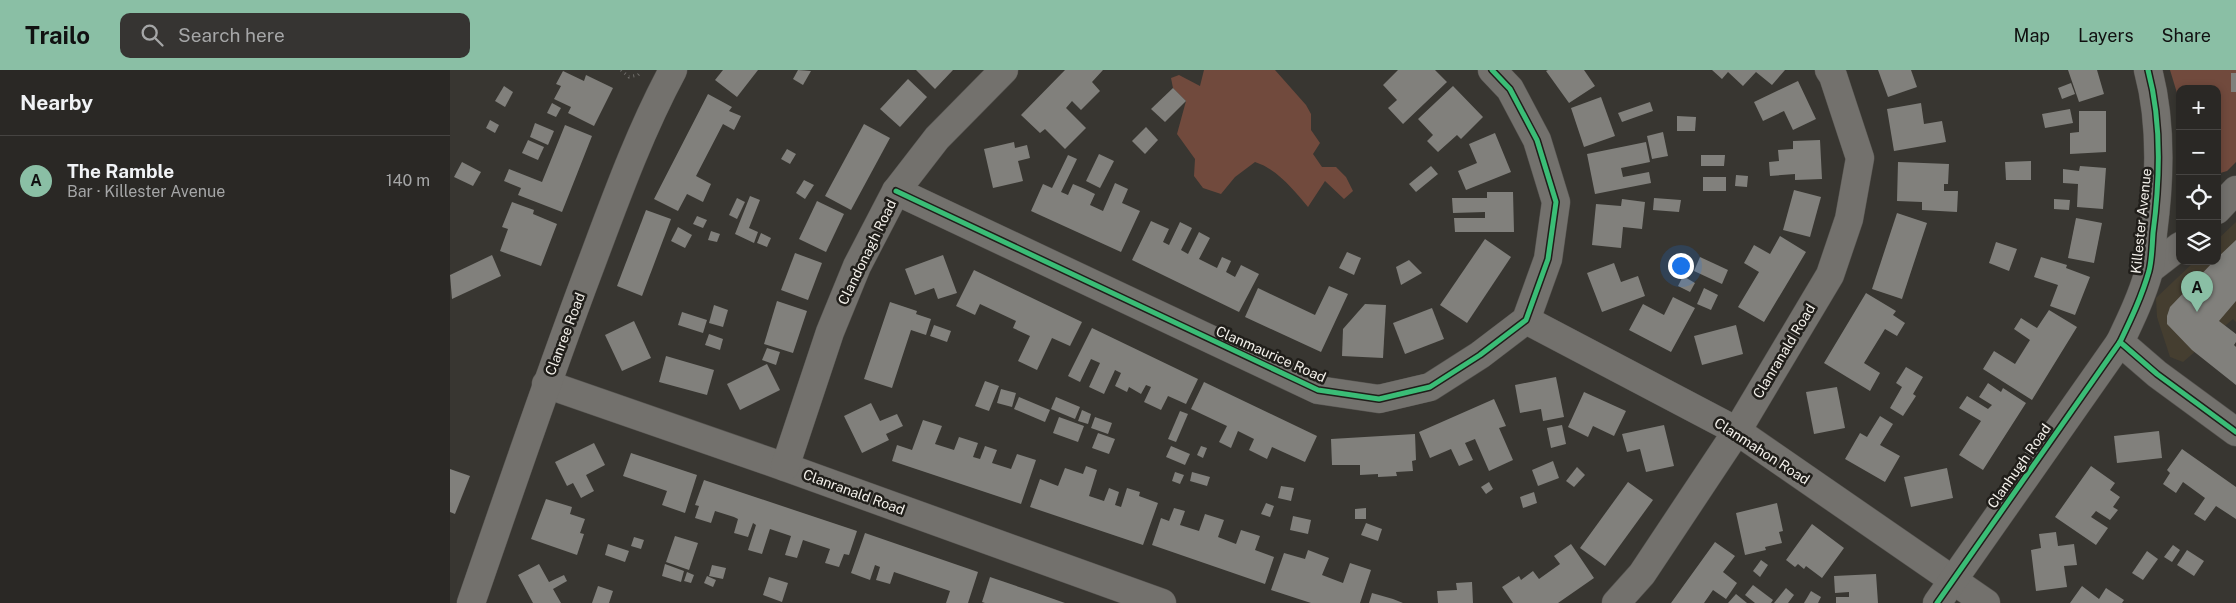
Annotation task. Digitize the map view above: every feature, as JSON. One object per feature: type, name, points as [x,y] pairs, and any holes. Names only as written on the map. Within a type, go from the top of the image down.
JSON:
[{"type":"street","name":"Clanree Road","points":[[471,603],[546,384],[613,206],[655,103],[673,70]]},
{"type":"street","name":"Clandonagh Road","points":[[785,467],[830,332],[857,266],[896,190],[938,138],[1004,70]]},
{"type":"street","points":[[1492,70],[1510,88],[1537,140],[1556,202],[1548,259],[1526,320]]},
{"type":"street","name":"Clanranald Road","points":[[1616,603],[1642,574],[1737,431],[1830,275],[1848,219],[1860,158],[1833,76],[1829,70]]},
{"type":"street","name":"Killester Avenue","points":[[2120,342],[2139,301],[2149,270],[2156,212],[2158,163],[2155,97],[2148,70]]},
{"type":"street","name":"Clanmaurice Road","points":[[896,190],[1318,390],[1379,399],[1430,386],[1480,355],[1526,320]]},
{"type":"street","points":[[2221,206],[2236,190]]},
{"type":"street","name":"Killester Avenue","points":[[2149,270],[2176,249]]},
{"type":"street","name":"Clanmahon Road","points":[[1526,320],[1737,431],[1986,603]]},
{"type":"street","points":[[2120,342],[2157,374],[2236,432]]},
{"type":"street","name":"Clanhugh Road","points":[[1937,603],[2120,342]]},
{"type":"street","name":"Clanranald Road","points":[[546,384],[785,467],[1162,603]]},
{"type":"path","points":[[621,70],[629,77],[638,75],[641,70]]},
{"type":"shaded area","points":[[1204,70],[1275,70],[1306,105],[1311,114],[1311,130],[1320,143],[1313,154],[1322,167],[1336,167],[1346,177],[1353,191],[1344,199],[1325,181],[1308,207],[1278,175],[1255,162],[1235,177],[1221,194],[1203,188],[1194,176],[1195,159],[1177,134],[1186,101],[1173,88],[1171,78],[1179,75],[1200,86]]},
{"type":"shaded area","points":[[2170,70],[2236,70],[2236,162],[2227,171],[2221,173],[2221,85],[2176,85],[2176,90]]},
{"type":"shaded area","points":[[2236,222],[2236,322],[2233,319],[2183,362],[2170,357],[2157,317],[2156,298],[2191,265],[2221,265],[2221,236]]},
{"type":"building","points":[[723,70],[758,70],[737,97],[715,80]]},
{"type":"building","points":[[798,70],[811,71],[803,85],[793,79]]},
{"type":"building","points":[[916,70],[953,70],[935,89]]},
{"type":"building","points":[[1065,70],[1103,70],[1092,82],[1100,91],[1081,110],[1072,101],[1066,108],[1086,128],[1065,149],[1045,129],[1040,133],[1021,115]]},
{"type":"building","points":[[1398,70],[1435,70],[1447,82],[1403,124],[1388,108],[1397,100],[1383,85]]},
{"type":"building","points":[[1584,70],[1595,86],[1569,103],[1546,71]]},
{"type":"building","points":[[1712,70],[1785,70],[1772,85],[1756,72],[1743,86],[1728,72],[1722,79]]},
{"type":"building","points":[[1878,70],[1911,70],[1917,87],[1888,97]]},
{"type":"building","points":[[2068,70],[2097,70],[2104,94],[2079,102]]},
{"type":"building","points":[[563,71],[584,81],[586,75],[613,88],[594,126],[568,113],[571,107],[554,99],[561,86],[556,84]]},
{"type":"building","points":[[2231,73],[2236,73],[2236,92],[2231,92]]},
{"type":"building","points":[[908,79],[927,97],[900,127],[880,109]]},
{"type":"building","points":[[1798,81],[1816,119],[1793,130],[1784,111],[1763,121],[1754,102]]},
{"type":"building","points":[[2071,83],[2075,94],[2062,99],[2058,88]]},
{"type":"building","points":[[504,86],[513,92],[505,107],[495,101]]},
{"type":"building","points":[[1453,86],[1483,117],[1461,139],[1457,135],[1438,152],[1427,141],[1433,135],[1418,119]]},
{"type":"building","points":[[1173,88],[1186,101],[1165,122],[1151,109]]},
{"type":"building","points":[[708,94],[732,107],[729,111],[741,116],[734,130],[723,124],[696,176],[711,184],[703,202],[687,194],[678,211],[654,199]]},
{"type":"building","points":[[1601,97],[1615,136],[1584,147],[1571,108]]},
{"type":"building","points":[[1650,102],[1653,111],[1622,122],[1618,113]]},
{"type":"building","points":[[552,103],[561,108],[556,117],[547,113]]},
{"type":"building","points":[[1921,103],[1924,124],[1942,121],[1946,142],[1894,151],[1887,109]]},
{"type":"building","points":[[2070,109],[2073,123],[2045,128],[2042,114]]},
{"type":"building","points":[[2079,111],[2106,111],[2106,152],[2070,154],[2070,133],[2079,132]]},
{"type":"building","points":[[1677,116],[1696,117],[1695,131],[1677,131]]},
{"type":"building","points":[[490,120],[499,125],[495,133],[486,128]]},
{"type":"building","points":[[535,123],[554,131],[548,145],[530,137]]},
{"type":"building","points":[[864,124],[890,138],[851,210],[825,196]]},
{"type":"building","points":[[565,125],[592,136],[562,212],[518,195],[521,188],[504,181],[509,169],[542,182]]},
{"type":"building","points":[[1146,127],[1158,140],[1145,154],[1132,141]]},
{"type":"building","points":[[1663,132],[1668,156],[1652,159],[1647,136]]},
{"type":"building","points":[[1495,133],[1511,172],[1466,190],[1458,171],[1477,163],[1469,144]]},
{"type":"building","points":[[528,140],[544,147],[538,160],[522,153]]},
{"type":"building","points":[[1820,140],[1822,179],[1795,180],[1795,174],[1770,176],[1769,162],[1779,161],[1778,150],[1793,149],[1793,141]]},
{"type":"building","points":[[1014,142],[1015,148],[1027,145],[1030,158],[1018,161],[1023,181],[993,188],[984,149]]},
{"type":"building","points":[[1646,142],[1650,162],[1621,168],[1623,177],[1649,172],[1651,183],[1595,194],[1587,154]]},
{"type":"building","points":[[787,149],[796,154],[790,164],[781,159]]},
{"type":"building","points":[[1099,154],[1114,161],[1100,188],[1086,181]]},
{"type":"building","points":[[1068,155],[1077,159],[1061,192],[1068,195],[1073,184],[1085,189],[1095,194],[1090,205],[1103,211],[1115,183],[1128,189],[1122,203],[1140,211],[1121,252],[1031,211],[1043,184],[1052,188]]},
{"type":"building","points":[[1701,155],[1725,155],[1724,166],[1701,166]]},
{"type":"building","points":[[2031,161],[2031,180],[2006,180],[2005,162]]},
{"type":"building","points":[[462,162],[481,172],[473,186],[454,177]]},
{"type":"building","points":[[1898,162],[1949,164],[1948,184],[1944,184],[1944,191],[1958,191],[1957,212],[1922,210],[1922,202],[1897,201]]},
{"type":"building","points":[[1431,166],[1438,174],[1416,192],[1409,184]]},
{"type":"building","points":[[2080,166],[2106,168],[2103,209],[2077,207],[2078,184],[2063,183],[2063,169],[2079,171]]},
{"type":"building","points":[[1736,175],[1748,176],[1747,187],[1735,186]]},
{"type":"building","points":[[1703,177],[1726,177],[1726,191],[1703,191]]},
{"type":"building","points":[[804,180],[814,185],[805,199],[796,193]]},
{"type":"building","points":[[1794,190],[1821,197],[1810,237],[1783,230]]},
{"type":"building","points":[[1487,192],[1513,192],[1514,232],[1455,232],[1454,218],[1485,218],[1485,212],[1453,213],[1452,198],[1487,198]]},
{"type":"building","points":[[750,196],[760,200],[749,228],[758,232],[754,243],[735,234]]},
{"type":"building","points":[[737,198],[745,202],[737,219],[729,215]]},
{"type":"building","points":[[1654,198],[1681,200],[1679,212],[1653,210]]},
{"type":"building","points":[[1622,199],[1645,202],[1642,229],[1623,227],[1621,248],[1592,245],[1596,204],[1621,206]]},
{"type":"building","points":[[2054,199],[2070,200],[2069,210],[2054,209]]},
{"type":"building","points":[[817,201],[844,214],[826,252],[799,239]]},
{"type":"building","points":[[512,202],[534,210],[533,214],[557,224],[541,266],[500,251],[508,229],[502,227]]},
{"type":"building","points":[[646,210],[671,219],[642,296],[617,286]]},
{"type":"building","points":[[1897,213],[1927,223],[1902,299],[1872,289]]},
{"type":"building","points":[[697,216],[707,220],[703,228],[693,224]]},
{"type":"building","points":[[2076,218],[2102,223],[2094,263],[2068,258]]},
{"type":"building","points":[[1151,221],[1169,229],[1163,242],[1169,245],[1180,222],[1192,228],[1181,250],[1188,254],[1199,232],[1210,238],[1199,259],[1217,268],[1222,257],[1231,261],[1226,272],[1235,277],[1241,265],[1259,274],[1239,312],[1132,260]]},
{"type":"building","points":[[678,227],[692,235],[685,248],[671,241]]},
{"type":"building","points":[[711,231],[720,234],[717,242],[708,240]]},
{"type":"building","points":[[761,233],[771,238],[767,247],[757,243]]},
{"type":"building","points":[[1780,236],[1806,252],[1764,322],[1738,307],[1759,272],[1744,263],[1754,245],[1770,254]]},
{"type":"building","points":[[1485,239],[1511,257],[1467,323],[1440,305]]},
{"type":"building","points":[[2236,240],[2236,301],[2219,321],[2236,334],[2234,345],[2236,347],[2236,385],[2192,350],[2167,324],[2170,307],[2210,265],[2221,265],[2221,254]]},
{"type":"building","points":[[1996,242],[2017,249],[2009,271],[1989,263]]},
{"type":"building","points":[[1347,252],[1361,258],[1354,275],[1339,268]]},
{"type":"building","points":[[795,253],[822,263],[808,300],[781,290]]},
{"type":"building","points":[[492,255],[501,276],[452,299],[450,275]]},
{"type":"building","points":[[943,255],[957,293],[938,299],[934,288],[915,295],[905,269]]},
{"type":"building","points":[[1700,257],[1728,270],[1722,284],[1694,271]]},
{"type":"building","points":[[2041,257],[2067,265],[2066,268],[2090,277],[2075,315],[2050,306],[2058,285],[2034,277]]},
{"type":"building","points":[[1409,260],[1422,273],[1401,285],[1396,267]]},
{"type":"building","points":[[1614,263],[1621,282],[1638,276],[1645,296],[1602,312],[1587,273]]},
{"type":"building","points":[[974,270],[1082,322],[1070,346],[1052,338],[1037,370],[1018,361],[1030,336],[1013,328],[1016,321],[980,304],[975,315],[956,306]]},
{"type":"building","points":[[1683,276],[1695,283],[1690,292],[1678,286]]},
{"type":"building","points":[[1329,286],[1348,294],[1321,352],[1245,317],[1258,288],[1315,315]]},
{"type":"building","points":[[1704,288],[1718,295],[1711,310],[1697,304]]},
{"type":"building","points":[[1866,293],[1896,311],[1893,315],[1905,323],[1897,336],[1885,329],[1864,363],[1880,373],[1870,391],[1824,363]]},
{"type":"building","points":[[1673,297],[1695,308],[1671,352],[1629,330],[1643,304],[1664,315]]},
{"type":"building","points":[[777,301],[807,311],[793,353],[764,344]]},
{"type":"building","points":[[890,302],[917,311],[916,314],[931,319],[926,335],[911,330],[892,388],[864,379]]},
{"type":"building","points":[[1365,304],[1386,305],[1383,358],[1342,356],[1343,329]]},
{"type":"building","points":[[714,305],[728,310],[723,327],[709,323]]},
{"type":"building","points":[[1432,308],[1444,339],[1405,354],[1393,323]]},
{"type":"building","points":[[2049,310],[2077,327],[2032,400],[1983,369],[1994,351],[2015,364],[2030,340],[2014,329],[2021,318],[2037,328]]},
{"type":"building","points":[[682,312],[707,320],[703,333],[678,325]]},
{"type":"building","points":[[634,321],[651,358],[622,371],[605,335]]},
{"type":"building","points":[[934,325],[951,331],[947,342],[930,336]]},
{"type":"building","points":[[1736,325],[1743,354],[1702,365],[1694,336]]},
{"type":"building","points":[[1092,328],[1198,379],[1186,404],[1168,396],[1161,410],[1144,402],[1151,387],[1146,385],[1141,394],[1129,387],[1127,392],[1115,386],[1121,373],[1115,370],[1104,394],[1089,387],[1100,363],[1091,359],[1080,382],[1068,376]]},
{"type":"building","points":[[709,334],[723,339],[720,350],[705,345]]},
{"type":"building","points":[[767,348],[780,352],[776,365],[762,360]]},
{"type":"building","points":[[666,356],[714,370],[707,395],[659,382]]},
{"type":"building","points":[[767,364],[780,390],[740,410],[727,384]]},
{"type":"building","points":[[1906,367],[1923,377],[1913,394],[1916,396],[1903,416],[1890,408],[1902,387],[1896,383]]},
{"type":"building","points":[[1556,377],[1564,417],[1543,421],[1541,409],[1520,413],[1515,385]]},
{"type":"building","points":[[985,381],[999,386],[989,411],[975,406]]},
{"type":"building","points":[[1204,382],[1317,436],[1305,462],[1272,447],[1267,459],[1249,450],[1254,439],[1238,431],[1231,448],[1219,442],[1227,426],[1191,409]]},
{"type":"building","points":[[1988,383],[2001,392],[2003,388],[2026,403],[1983,470],[1959,455],[1981,421],[1959,408],[1967,396],[1988,409],[1992,405],[1979,397]]},
{"type":"building","points":[[1837,387],[1845,428],[1814,434],[1806,392]]},
{"type":"building","points":[[1001,389],[1016,393],[1012,407],[997,403]]},
{"type":"building","points":[[1584,392],[1626,411],[1614,436],[1593,426],[1588,437],[1568,427]]},
{"type":"building","points":[[1019,397],[1050,410],[1045,422],[1014,409]]},
{"type":"building","points":[[1056,397],[1080,407],[1075,419],[1051,409]]},
{"type":"building","points":[[1494,399],[1506,426],[1499,428],[1513,460],[1489,471],[1475,439],[1465,443],[1473,460],[1459,466],[1451,449],[1430,458],[1419,432]]},
{"type":"building","points":[[871,403],[880,421],[897,414],[903,426],[886,434],[889,440],[862,453],[844,416]]},
{"type":"building","points":[[1082,410],[1091,414],[1088,424],[1078,421]]},
{"type":"building","points":[[1180,411],[1188,414],[1176,442],[1168,439]]},
{"type":"building","points":[[1880,416],[1893,424],[1880,445],[1900,456],[1885,482],[1845,459],[1860,433],[1867,437]]},
{"type":"building","points":[[1059,417],[1084,426],[1078,442],[1053,433]]},
{"type":"building","points":[[1095,417],[1112,423],[1108,434],[1091,428]]},
{"type":"building","points":[[923,420],[942,426],[935,444],[954,450],[959,437],[978,443],[973,457],[980,459],[985,446],[997,450],[992,463],[1011,469],[1017,454],[1036,460],[1021,504],[892,461],[897,445],[912,450]]},
{"type":"building","points":[[1562,425],[1566,444],[1551,448],[1547,428]]},
{"type":"building","points":[[1664,425],[1674,466],[1646,472],[1640,449],[1627,452],[1622,434]]},
{"type":"building","points":[[2159,431],[2162,458],[2117,463],[2114,436]]},
{"type":"building","points":[[1098,433],[1115,439],[1109,454],[1092,448]]},
{"type":"building","points":[[1415,434],[1416,460],[1412,461],[1413,471],[1396,472],[1397,476],[1378,477],[1378,474],[1360,475],[1360,465],[1332,465],[1331,439]]},
{"type":"building","points":[[594,443],[605,465],[586,475],[594,491],[581,498],[573,483],[567,486],[555,462]]},
{"type":"building","points":[[1171,446],[1190,454],[1185,465],[1166,457]]},
{"type":"building","points":[[1201,446],[1207,448],[1203,458],[1197,455]]},
{"type":"building","points":[[2182,449],[2236,487],[2236,519],[2216,506],[2205,521],[2194,514],[2205,498],[2183,482],[2176,493],[2163,484],[2170,473],[2167,470]]},
{"type":"building","points":[[631,453],[697,475],[685,513],[662,505],[667,491],[623,476]]},
{"type":"building","points":[[1553,461],[1559,478],[1538,486],[1532,470]]},
{"type":"building","points":[[1086,466],[1097,470],[1089,496],[1104,501],[1109,488],[1119,492],[1115,505],[1121,507],[1127,488],[1140,492],[1139,496],[1158,503],[1143,545],[1030,507],[1040,479],[1058,486],[1065,468],[1083,474]]},
{"type":"building","points":[[2091,466],[2115,483],[2110,490],[2120,497],[2113,507],[2118,510],[2110,520],[2096,511],[2091,517],[2108,528],[2096,545],[2055,517]]},
{"type":"building","points":[[1577,467],[1585,475],[1574,487],[1566,481]]},
{"type":"building","points":[[1947,468],[1953,498],[1911,507],[1904,477]]},
{"type":"building","points":[[450,469],[470,476],[455,514],[450,512]]},
{"type":"building","points":[[1175,472],[1184,475],[1180,484],[1172,481]]},
{"type":"building","points":[[1192,472],[1210,477],[1207,486],[1190,481]]},
{"type":"building","points":[[704,480],[857,531],[849,555],[844,554],[839,567],[825,563],[830,549],[803,540],[797,558],[785,555],[791,536],[770,529],[762,554],[748,550],[756,525],[753,523],[748,537],[734,533],[738,519],[734,517],[715,511],[711,523],[695,518],[699,506],[695,505]]},
{"type":"building","points":[[1489,482],[1493,489],[1486,494],[1481,487]]},
{"type":"building","points":[[1628,482],[1653,500],[1605,566],[1580,548]]},
{"type":"building","points":[[1281,486],[1294,488],[1291,501],[1278,498]]},
{"type":"building","points":[[1534,492],[1537,503],[1523,508],[1520,497]]},
{"type":"building","points":[[546,499],[572,507],[570,514],[585,519],[580,533],[584,534],[577,555],[531,539]]},
{"type":"building","points":[[1266,503],[1274,506],[1270,517],[1261,514]]},
{"type":"building","points":[[1777,503],[1783,531],[1779,532],[1782,543],[1765,547],[1766,550],[1745,555],[1736,513]]},
{"type":"building","points":[[1174,508],[1185,511],[1180,525],[1199,531],[1205,514],[1224,520],[1218,537],[1236,544],[1241,530],[1260,536],[1255,550],[1274,557],[1265,584],[1152,545],[1161,518],[1169,521]]},
{"type":"building","points":[[1366,508],[1366,519],[1355,519],[1355,509]]},
{"type":"building","points":[[1293,516],[1311,520],[1308,534],[1290,530]]},
{"type":"building","points":[[1366,523],[1382,529],[1378,541],[1361,535]]},
{"type":"building","points":[[1812,524],[1844,548],[1822,578],[1806,566],[1804,569],[1798,564],[1795,567],[1786,560]]},
{"type":"building","points":[[2056,532],[2058,546],[2074,544],[2077,565],[2064,566],[2067,587],[2036,591],[2031,550],[2041,548],[2039,534]]},
{"type":"building","points":[[865,533],[978,572],[968,603],[946,603],[950,591],[894,572],[890,584],[876,580],[880,567],[875,565],[870,580],[851,573]]},
{"type":"building","points":[[675,536],[698,543],[689,570],[666,562]]},
{"type":"building","points":[[634,537],[644,540],[641,549],[631,546]]},
{"type":"building","points":[[1715,542],[1735,556],[1723,572],[1737,583],[1726,599],[1713,590],[1704,603],[1671,603]]},
{"type":"building","points":[[608,544],[629,551],[625,562],[605,555]]},
{"type":"building","points":[[1571,544],[1594,578],[1558,603],[1513,603],[1502,587],[1519,576],[1521,580],[1533,571],[1539,579],[1560,564],[1554,556]]},
{"type":"building","points":[[2173,545],[2180,550],[2172,562],[2164,557]]},
{"type":"building","points":[[1308,550],[1329,558],[1322,575],[1343,583],[1350,563],[1371,570],[1360,603],[1311,603],[1271,590],[1284,553],[1305,559]]},
{"type":"building","points":[[2187,550],[2204,561],[2194,576],[2177,565]]},
{"type":"building","points":[[2147,551],[2158,559],[2143,580],[2132,573]]},
{"type":"building","points":[[1761,560],[1768,565],[1760,577],[1753,571]]},
{"type":"building","points":[[539,564],[549,582],[564,575],[567,581],[553,589],[561,603],[533,603],[518,575]]},
{"type":"building","points":[[665,564],[684,571],[681,582],[662,576]]},
{"type":"building","points":[[712,565],[726,568],[723,579],[709,576]]},
{"type":"building","points":[[687,572],[694,575],[691,583],[684,581]]},
{"type":"building","points":[[1876,574],[1878,603],[1836,603],[1836,597],[1849,597],[1849,592],[1835,593],[1834,576]]},
{"type":"building","points":[[707,576],[716,580],[713,587],[704,583]]},
{"type":"building","points":[[769,577],[788,583],[782,602],[763,595]]},
{"type":"building","points":[[990,577],[1065,603],[982,602]]},
{"type":"building","points":[[1472,582],[1473,603],[1438,603],[1437,591],[1457,590],[1456,583]]},
{"type":"building","points":[[1753,585],[1773,600],[1771,603],[1755,603],[1745,595]]},
{"type":"building","points":[[598,586],[613,591],[609,603],[592,603]]},
{"type":"building","points":[[2082,586],[2099,599],[2106,588],[2124,600],[2122,603],[2070,603]]},
{"type":"building","points":[[1786,588],[1794,595],[1788,603],[1774,603]]},
{"type":"building","points":[[1811,591],[1821,597],[1818,603],[1804,603]]},
{"type":"building","points":[[1372,593],[1393,599],[1403,603],[1369,603]]},
{"type":"building","points":[[1736,594],[1747,603],[1728,603]]},
{"type":"cycle path","points":[[896,191],[1318,390],[1379,399],[1430,387],[1480,355],[1526,320],[1548,259],[1556,202],[1537,140],[1510,89],[1492,70]]},
{"type":"cycle path","points":[[1937,603],[2120,342],[2140,298],[2151,262],[2158,172],[2158,130],[2153,90],[2148,70]]},
{"type":"cycle path","points":[[2120,342],[2157,374],[2236,432]]},
{"type":"place","name":"The Ramble","points":[[2197,312]]}]
